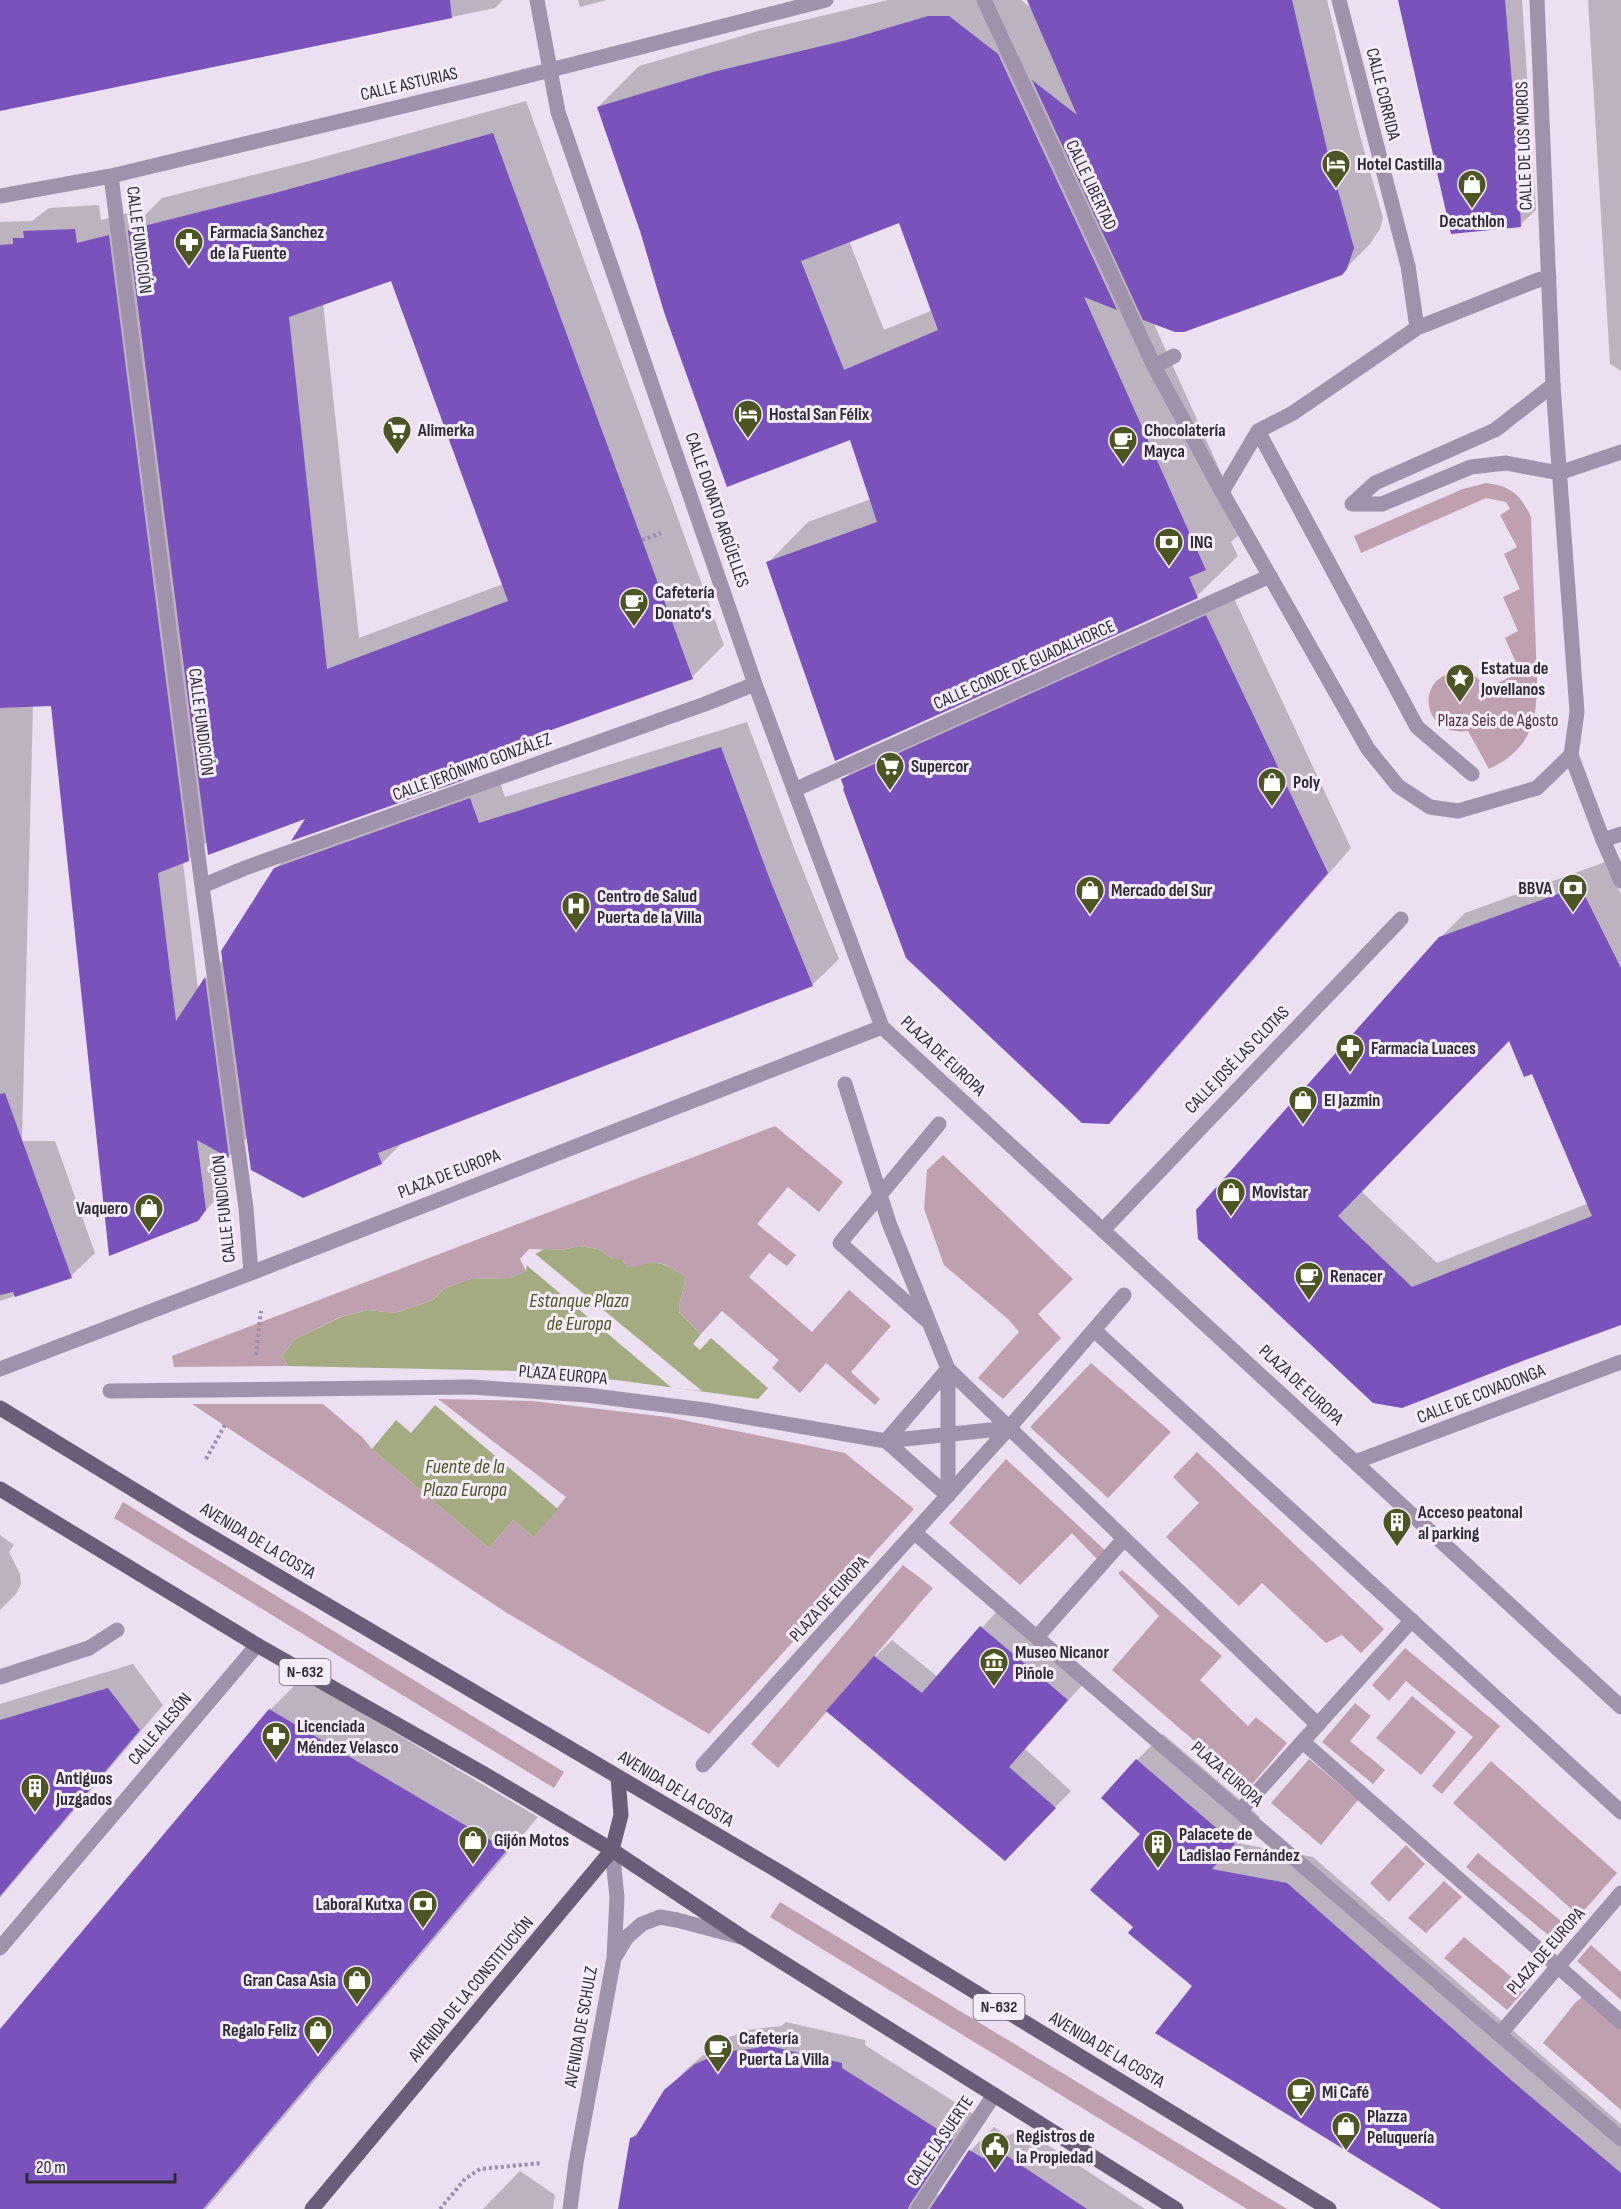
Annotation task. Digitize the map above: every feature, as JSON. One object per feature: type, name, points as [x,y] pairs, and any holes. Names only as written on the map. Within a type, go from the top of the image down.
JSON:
[{"type":"main road","name":"AVENIDA DE LA COSTA","points":[[0,1408],[193,1526],[783,1874],[1329,2209]]},
{"type":"main road","name":"N-632","points":[[0,1489],[256,1645],[486,1775],[612,1850],[744,1938],[1176,2209]]},
{"type":"main road","name":"AVENIDA DE LA CONSTITUCIÓN","points":[[312,2209],[612,1850],[621,1815],[618,1778]]},
{"type":"street","name":"CALLE DONATO ARGÜELLES","points":[[537,0],[558,112],[755,684],[882,1027]]},
{"type":"street","name":"CALLE ASTURIAS","points":[[0,196],[111,176],[826,0]]},
{"type":"street","name":"CALLE LIBERTAD","points":[[984,0],[1154,366]]},
{"type":"street","name":"CALLE CORRIDA","points":[[1339,0],[1408,267],[1417,328]]},
{"type":"street","name":"CALLE DE LOS MOROS","points":[[1537,0],[1544,279]]},
{"type":"street","name":"CALLE FUNDICIÓN","points":[[111,176],[202,886],[246,1208],[250,1273]]},
{"type":"street","points":[[1222,492],[1258,430],[1293,413],[1417,328],[1544,279],[1577,712],[1571,755],[1603,840],[1621,880]]},
{"type":"street","points":[[1174,356],[1154,366],[1222,492],[1368,749],[1398,786],[1430,807],[1458,811],[1537,788],[1571,755]]},
{"type":"street","points":[[1553,385],[1495,430],[1375,483],[1352,504],[1382,504],[1471,467],[1506,463],[1559,473],[1621,452]]},
{"type":"street","points":[[1258,430],[1417,727],[1472,774]]},
{"type":"street","name":"CALLE CONDE DE GUADALHORCE","points":[[794,790],[1270,576]]},
{"type":"street","name":"CALLE JERÓNIMO GONZÁLEZ","points":[[202,886],[245,868],[705,704],[755,684]]},
{"type":"street","points":[[1603,840],[1621,834]]},
{"type":"street","name":"CALLE JOSÉ LAS CLOTAS","points":[[1103,1230],[1401,919]]},
{"type":"street","name":"PLAZA DE EUROPA","points":[[0,1369],[882,1027],[1621,1707]]},
{"type":"street","points":[[845,1084],[889,1223],[948,1369],[948,1496]]},
{"type":"street","points":[[930,1323],[840,1243],[939,1124]]},
{"type":"street","name":"PLAZA DE EUROPA","points":[[703,1766],[915,1533],[1125,1296]]},
{"type":"street","points":[[1094,1330],[1621,1812]]},
{"type":"street","name":"CALLE DE COVADONGA","points":[[1355,1462],[1621,1362]]},
{"type":"street","points":[[948,1369],[1318,1725]]},
{"type":"street","points":[[948,1369],[886,1442],[948,1496]]},
{"type":"street","name":"PLAZA EUROPA","points":[[110,1391],[472,1387],[586,1395],[705,1410],[886,1442],[1009,1428]]},
{"type":"street","name":"PLAZA EUROPA","points":[[915,1533],[1621,2139]]},
{"type":"street","points":[[1037,1637],[1124,1539]]},
{"type":"street","points":[[1240,1811],[1412,1620]]},
{"type":"street","points":[[0,1677],[89,1648],[117,1630]]},
{"type":"street","name":"CALLE ALESÓN","points":[[0,1948],[256,1645]]},
{"type":"street","points":[[1303,1742],[1621,2022]]},
{"type":"street","name":"AVENIDA DE SCHULZ","points":[[570,2209],[576,2163],[614,1958],[617,1897],[612,1850]]},
{"type":"street","name":"PLAZA DE EUROPA","points":[[1500,2034],[1621,1893]]},
{"type":"street","points":[[614,1958],[627,1937],[642,1924],[660,1917],[744,1938]]},
{"type":"street","name":"CALLE LA SUERTE","points":[[918,2209],[994,2095]]},
{"type":"street","points":[[1132,2181],[1184,2209]]},
{"type":"path","points":[[642,540],[661,533]]},
{"type":"path","points":[[440,2209],[465,2179],[480,2169],[518,2164],[576,2163]]},
{"type":"green space","name":"Plaza Seis de Agosto","points":[[1486,483],[1502,486],[1514,492],[1523,502],[1531,517],[1537,680],[1533,722],[1528,733],[1514,753],[1489,769],[1468,731],[1451,730],[1439,724],[1432,715],[1429,704],[1430,692],[1436,682],[1446,675],[1468,673],[1479,679],[1486,689],[1520,672],[1505,638],[1518,631],[1503,597],[1520,589],[1504,554],[1517,547],[1500,515],[1510,509],[1506,502],[1486,498],[1361,553],[1354,536],[1463,489]]},
{"type":"green space","points":[[775,1126],[843,1182],[819,1212],[788,1187],[757,1224],[796,1255],[787,1266],[769,1253],[749,1277],[812,1332],[849,1290],[891,1326],[851,1372],[880,1399],[875,1405],[826,1363],[800,1393],[772,1368],[779,1360],[722,1311],[701,1334],[679,1312],[685,1278],[675,1270],[659,1263],[639,1268],[626,1266],[622,1259],[613,1259],[598,1249],[579,1246],[562,1250],[529,1249],[520,1259],[526,1271],[510,1278],[471,1279],[445,1288],[433,1300],[395,1313],[368,1310],[340,1317],[295,1339],[282,1356],[288,1366],[174,1367],[172,1356]]},
{"type":"green space","points":[[943,1155],[1073,1279],[1038,1314],[1061,1338],[1003,1399],[978,1378],[1019,1332],[1009,1320],[944,1265],[924,1209],[927,1170]]},
{"type":"green space","points":[[1091,1363],[1171,1432],[1108,1498],[1030,1427]]},
{"type":"green space","points":[[438,1399],[532,1401],[667,1417],[845,1453],[914,1509],[709,1734],[507,1613],[192,1404],[323,1404],[362,1437],[372,1449],[489,1548],[513,1520],[534,1537],[566,1497]]},
{"type":"green space","points":[[1197,1452],[1384,1629],[1361,1653],[1342,1635],[1326,1643],[1262,1583],[1239,1606],[1166,1537],[1199,1503],[1173,1477]]},
{"type":"green space","points":[[1006,1459],[1106,1551],[1097,1559],[1072,1533],[1020,1585],[949,1523]]},
{"type":"green space","points":[[123,1502],[564,1772],[554,1788],[114,1518]]},
{"type":"green space","points":[[903,1565],[933,1588],[778,1768],[751,1744]]},
{"type":"green space","points":[[1122,1570],[1222,1656],[1200,1680],[1248,1726],[1256,1717],[1287,1743],[1249,1788],[1112,1670],[1159,1616],[1118,1573]]},
{"type":"green space","points":[[1405,1648],[1500,1726],[1442,1794],[1432,1786],[1473,1737],[1406,1681],[1389,1701],[1372,1685]]},
{"type":"green space","points":[[1412,1696],[1456,1732],[1421,1775],[1376,1738]]},
{"type":"green space","points":[[1355,1703],[1371,1716],[1350,1741],[1385,1770],[1373,1784],[1322,1742]]},
{"type":"green space","points":[[1309,1759],[1358,1800],[1321,1845],[1271,1803]]},
{"type":"green space","points":[[1491,1761],[1617,1873],[1579,1916],[1453,1803]]},
{"type":"green space","points":[[1406,1845],[1425,1864],[1389,1902],[1370,1883]]},
{"type":"green space","points":[[1478,1853],[1566,1925],[1553,1939],[1466,1867]]},
{"type":"green space","points":[[1444,1881],[1462,1897],[1426,1933],[1408,1918]]},
{"type":"green space","points":[[780,1902],[1287,2209],[1247,2209],[770,1917]]},
{"type":"green space","points":[[1464,1937],[1526,1989],[1507,2010],[1444,1958]]},
{"type":"green space","points":[[1591,1945],[1621,1972],[1621,2000],[1577,1961]]},
{"type":"green space","points":[[1582,1997],[1621,2030],[1621,2110],[1543,2043]]},
{"type":"water","name":"Estanque Plaza de Europa","points":[[579,1246],[598,1249],[613,1259],[622,1259],[626,1266],[659,1263],[685,1277],[679,1312],[701,1334],[693,1344],[700,1350],[711,1338],[768,1388],[758,1399],[616,1380],[519,1371],[288,1366],[282,1356],[295,1339],[341,1317],[368,1310],[395,1313],[433,1300],[445,1288],[471,1279],[510,1278],[526,1271],[528,1258],[544,1249],[562,1250]]},
{"type":"water","name":"Fuente de la Plaza Europa","points":[[435,1405],[558,1509],[534,1537],[513,1520],[489,1548],[372,1449],[396,1420],[411,1433]]},
{"type":"pier","points":[[533,1252],[702,1391],[672,1388],[524,1263],[526,1256]]},
{"type":"building","points":[[0,0],[450,0],[452,18],[0,111]]},
{"type":"building","points":[[1027,0],[1292,0],[1329,158],[1354,248],[1347,269],[1342,275],[1184,332],[1175,332],[1143,320],[1032,80],[1077,115]]},
{"type":"building","points":[[1398,0],[1505,0],[1517,141],[1521,227],[1451,234]]},
{"type":"building","points":[[928,16],[949,16],[998,54],[1117,310],[1084,297],[1206,570],[1189,577],[1198,598],[835,761],[766,562],[877,522],[850,440],[727,487],[664,312],[640,231],[597,107],[713,72],[847,40]],"holes":[[[899,223],[938,330],[844,370],[801,261]]]},
{"type":"building","points":[[493,133],[693,679],[459,763],[464,780],[291,841],[305,819],[208,855],[128,230],[275,193]],"holes":[[[391,281],[508,601],[327,669],[289,317]]]},
{"type":"building","points":[[75,229],[77,243],[109,235],[189,861],[158,873],[176,1021],[205,977],[229,1158],[197,1140],[206,1210],[198,1221],[109,1256],[51,706],[0,708],[0,245],[13,244],[13,238],[24,238],[23,231]]},
{"type":"building","name":"Mercado del Sur","points":[[1206,615],[1328,873],[1109,1124],[1082,1123],[906,958],[841,779]]},
{"type":"building","name":"Centro de Salud Puerta de la Villa","points":[[721,747],[770,880],[813,986],[378,1153],[382,1164],[303,1198],[251,1170],[221,951],[274,868],[470,798],[479,823]]},
{"type":"building","points":[[1580,886],[1621,968],[1621,1325],[1402,1408],[1373,1403],[1198,1239],[1196,1210],[1439,937]],"holes":[[[1509,1041],[1524,1077],[1532,1074],[1592,1216],[1412,1287],[1338,1216]]]},
{"type":"building","points":[[5,1093],[72,1278],[15,1297],[13,1292],[0,1295],[0,1094]]},
{"type":"building","points":[[980,1626],[1068,1700],[1009,1767],[1056,1808],[1005,1861],[826,1711],[874,1656],[922,1693]]},
{"type":"building","name":"Antiguos Juzgados","points":[[108,1688],[140,1730],[0,1896],[0,1720]]},
{"type":"building","points":[[269,1709],[507,1850],[203,2209],[0,2209],[0,2029]]},
{"type":"building","points":[[1136,1759],[1235,1844],[1212,1869],[1287,1883],[1511,2080],[1621,2173],[1621,2209],[1441,2209],[1155,2033],[1192,1986],[1128,1933],[1133,1927],[1090,1890],[1140,1834],[1101,1798]]},
{"type":"building","points":[[761,2044],[842,2063],[842,2068],[953,2139],[908,2209],[618,2209],[630,2138],[636,2136],[664,2090],[695,2064],[723,2052],[758,2048]]},
{"type":"building","points":[[969,2150],[983,2158],[992,2155],[1007,2156],[1087,2209],[930,2209]]},
{"type":"place","name":"Hotel Castilla","points":[[1336,190]]},
{"type":"place","name":"Decathlon","points":[[1472,210]]},
{"type":"place","name":"Farmacia Sanchez de la Fuente","points":[[189,268]]},
{"type":"place","name":"Hostal San Félix","points":[[748,440]]},
{"type":"place","name":"Alimerka","points":[[397,456]]},
{"type":"place","name":"Chocolatería Mayca","points":[[1123,466]]},
{"type":"place","name":"ING","points":[[1169,568]]},
{"type":"place","name":"Cafetería Donato‘s","points":[[634,628]]},
{"type":"place","name":"Estatua de Jovellanos","points":[[1460,704]]},
{"type":"place","name":"Supercor","points":[[890,792]]},
{"type":"place","name":"Poly","points":[[1272,808]]},
{"type":"place","name":"BBVA","points":[[1573,914]]},
{"type":"place","name":"Mercado del Sur","points":[[1090,916]]},
{"type":"place","name":"Centro de Salud Puerta de la Villa","points":[[576,932]]},
{"type":"place","name":"Farmacia Luaces","points":[[1350,1074]]},
{"type":"place","name":"El Jazmin","points":[[1303,1126]]},
{"type":"place","name":"Movistar","points":[[1231,1218]]},
{"type":"place","name":"Vaquero","points":[[149,1234]]},
{"type":"place","name":"Renacer","points":[[1309,1302]]},
{"type":"place","name":"Acceso peatonal al parking","points":[[1397,1548]]},
{"type":"place","name":"Museo Nicanor Piñole","points":[[994,1688]]},
{"type":"place","name":"Licenciada Méndez Velasco","points":[[276,1762]]},
{"type":"place","name":"Antiguos Juzgados","points":[[35,1814]]},
{"type":"place","name":"Gijón Motos","points":[[473,1866]]},
{"type":"place","name":"Palacete de Ladislao Fernández","points":[[1158,1870]]},
{"type":"place","name":"Laboral Kutxa","points":[[423,1930]]},
{"type":"place","name":"Gran Casa Asia","points":[[357,2006]]},
{"type":"place","name":"Regalo Feliz","points":[[318,2056]]},
{"type":"place","name":"Cafetería Puerta La Villa","points":[[718,2074]]},
{"type":"place","name":"Mi Café","points":[[1301,2118]]},
{"type":"place","name":"Plazza Peluquería","points":[[1346,2152]]},
{"type":"place","name":"Registros de la Propiedad","points":[[995,2172]]}]
